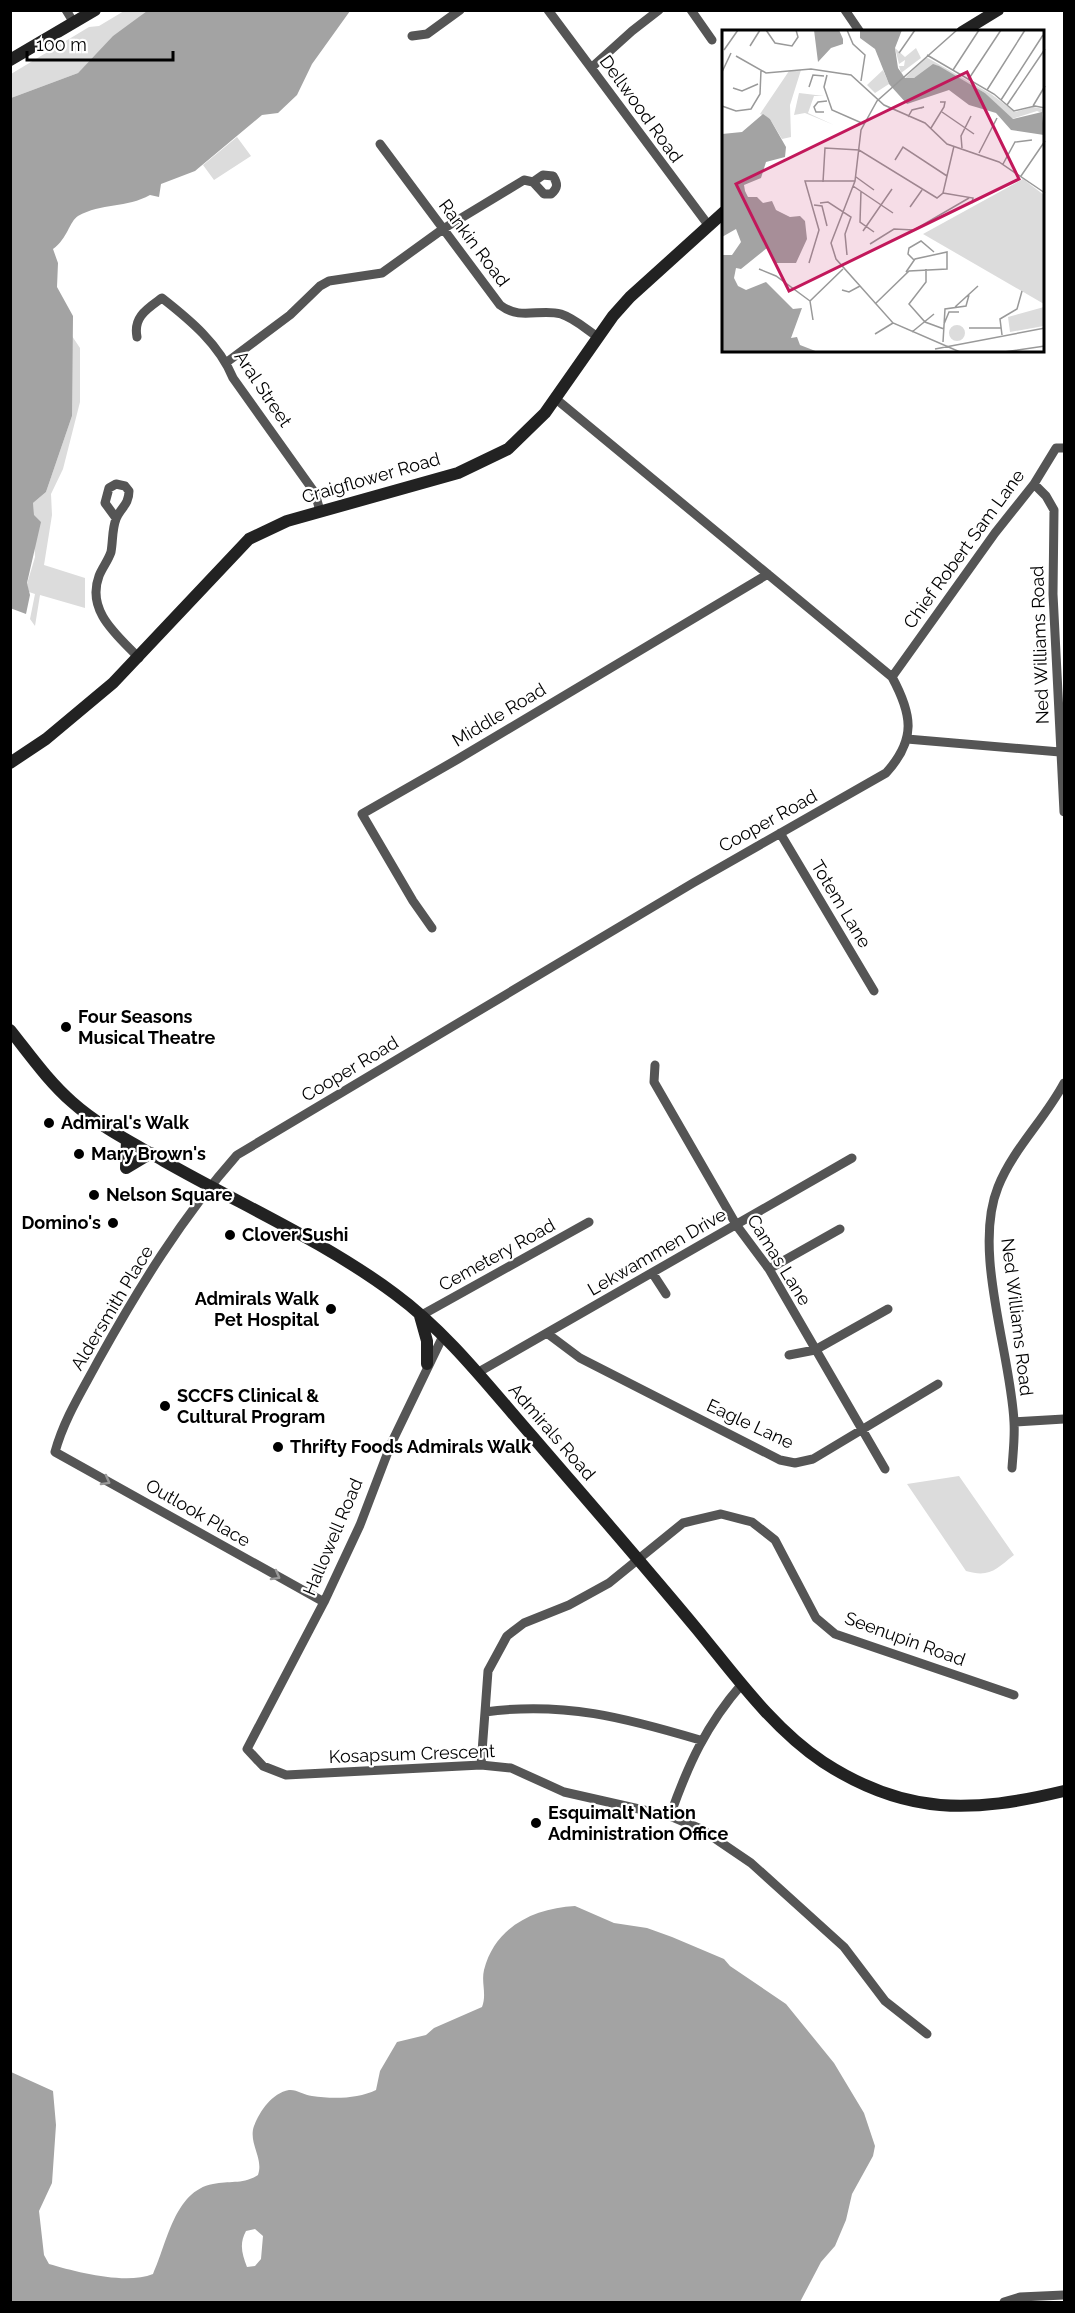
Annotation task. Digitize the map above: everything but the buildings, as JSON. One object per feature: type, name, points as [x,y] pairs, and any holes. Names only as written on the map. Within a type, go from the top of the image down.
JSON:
[{"type":"main road","points":[[10,60],[95,10]]},
{"type":"main road","points":[[965,30],[998,10]]},
{"type":"main road","name":"Craigflower Road","points":[[10,763],[83,710],[139,658],[249,539],[268,527],[458,473],[508,449],[533,428],[556,399],[598,337],[630,297],[722,215]]},
{"type":"main road","name":"Admirals Road","points":[[13,1039],[74,1104],[151,1154],[337,1255],[397,1295],[443,1336],[639,1560],[742,1684],[784,1730],[820,1760],[856,1781],[896,1797],[936,1805],[978,1807],[1065,1791]]},
{"type":"main road","points":[[127,1140],[126,1168],[151,1154]]},
{"type":"main road","points":[[420,1316],[427,1341],[428,1364]]},
{"type":"street","points":[[66,10],[74,23]]},
{"type":"street","points":[[412,36],[427,34],[460,10]]},
{"type":"street","name":"Dellwood Road","points":[[548,10],[709,226]]},
{"type":"street","points":[[591,68],[659,10]]},
{"type":"street","points":[[691,10],[712,40]]},
{"type":"street","points":[[845,10],[859,30]]},
{"type":"street","name":"Rankin Road","points":[[380,144],[505,309],[522,315],[549,313],[565,315],[598,337]]},
{"type":"street","points":[[226,362],[290,315],[320,286],[329,281],[382,273],[443,229],[524,180],[533,182]]},
{"type":"street","name":"Aral Street","points":[[137,338],[135,327],[142,312],[162,298],[195,323],[226,362],[233,378],[315,493],[320,511]]},
{"type":"street","points":[[556,399],[892,677],[907,705],[908,739],[1060,752]]},
{"type":"street","name":"Chief Robert Sam Lane","points":[[892,677],[995,533],[1034,484],[1056,448],[1065,448]]},
{"type":"street","name":"Ned Williams Road","points":[[1034,484],[1046,496],[1054,510],[1053,594],[1065,812]]},
{"type":"street","points":[[116,518],[111,551],[99,574],[95,599],[99,612],[110,627],[139,658]]},
{"type":"street","name":"Middle Road","points":[[432,928],[413,902],[362,813],[458,759],[768,574]]},
{"type":"street","name":"Cooper Road","points":[[208,1186],[237,1155],[886,772],[901,757],[908,739]]},
{"type":"street","name":"Totem Lane","points":[[780,833],[874,991]]},
{"type":"street","name":"Camas Lane","points":[[655,1065],[654,1082],[737,1226],[769,1269],[885,1469]]},
{"type":"street","name":"Ned Williams Road","points":[[1012,1468],[1014,1422],[990,1255],[989,1216],[997,1187],[1014,1156],[1050,1109],[1065,1083]]},
{"type":"street","name":"Lekwammen Drive","points":[[477,1373],[852,1158]]},
{"type":"street","name":"Aldersmith Place","points":[[55,1452],[65,1420],[127,1310],[208,1186]]},
{"type":"street","name":"Cemetery Road","points":[[420,1316],[589,1222]]},
{"type":"street","points":[[769,1269],[840,1229]]},
{"type":"street","points":[[653,1274],[666,1294]]},
{"type":"street","points":[[789,1355],[815,1350],[888,1309]]},
{"type":"street","name":"Eagle Lane","points":[[548,1334],[580,1358],[780,1460],[795,1463],[813,1459],[938,1384]]},
{"type":"street","name":"Hallowell Road","points":[[247,1749],[324,1602],[360,1525],[378,1474],[443,1336]]},
{"type":"street","points":[[1014,1422],[1065,1419]]},
{"type":"street","name":"Outlook Place","points":[[55,1452],[324,1602]]},
{"type":"street","name":"Seenupin Road","points":[[481,1765],[488,1671],[507,1636],[524,1623],[569,1605],[609,1583],[683,1523],[721,1514],[752,1522],[775,1540],[816,1618],[836,1634],[1014,1695]]},
{"type":"street","points":[[670,1816],[686,1770],[700,1740],[742,1684]]},
{"type":"street","points":[[485,1712],[512,1708],[589,1711],[630,1719],[700,1740]]},
{"type":"street","name":"Kosapsum Crescent","points":[[247,1749],[263,1766],[286,1775],[481,1765],[512,1768],[564,1792],[670,1816],[701,1829],[751,1863],[844,1947],[885,2001],[927,2034]]},
{"type":"street","points":[[1004,2302],[1020,2297],[1065,2295]]},
{"type":"shaded area","points":[[124,11],[147,11],[107,43],[78,73],[11,98],[11,74],[89,27],[99,26]]},
{"type":"shaded area","points":[[147,11],[350,11],[312,64],[297,95],[278,113],[262,115],[195,171],[161,184],[159,197],[150,195],[78,216],[53,249],[58,263],[57,287],[73,316],[72,416],[46,492],[33,503],[34,515],[41,522],[27,583],[30,595],[26,614],[10,608],[11,98],[78,73],[113,36]]},
{"type":"shaded area","points":[[237,137],[251,156],[214,180],[203,165]]},
{"type":"shaded area","points":[[72,336],[80,348],[80,402],[63,469],[51,494],[52,515],[44,565],[85,578],[85,608],[40,595],[35,626],[30,619],[35,594],[29,592],[27,584],[35,557],[33,503],[46,492],[72,416]]},
{"type":"shaded area","points":[[959,1476],[1014,1555],[987,1573],[966,1571],[907,1484]]},
{"type":"shaded area","points":[[575,1906],[614,1923],[647,1928],[724,1959],[730,1966],[786,2004],[834,2063],[864,2113],[875,2146],[873,2156],[852,2194],[846,2220],[835,2246],[821,2262],[800,2302],[11,2302],[11,2072],[53,2091],[56,2125],[52,2183],[39,2211],[44,2255],[49,2264],[87,2274],[115,2278],[142,2277],[153,2274],[174,2220],[189,2197],[213,2184],[241,2181],[258,2175],[259,2163],[253,2138],[254,2126],[272,2099],[289,2090],[312,2096],[336,2098],[353,2097],[376,2090],[380,2071],[397,2042],[426,2035],[434,2028],[482,2007],[484,1970],[489,1955],[507,1931],[531,1916]],"holes":[[[255,2229],[263,2236],[261,2259],[255,2266],[247,2267],[242,2249],[246,2231]]]},
{"type":"place","name":"Four Seasons Musical Theatre","points":[[66,1027]]},
{"type":"place","name":"Admiral's Walk","points":[[49,1123]]},
{"type":"place","name":"Mary Brown's","points":[[79,1154]]},
{"type":"place","name":"Nelson Square","points":[[94,1195]]},
{"type":"place","name":"Domino's","points":[[113,1223]]},
{"type":"place","name":"Clover Sushi","points":[[230,1235]]},
{"type":"place","name":"Admirals Walk Pet Hospital","points":[[331,1309]]},
{"type":"place","name":"SCCFS Clinical & Cultural Program","points":[[165,1406]]},
{"type":"place","name":"Thrifty Foods Admirals Walk","points":[[278,1447]]},
{"type":"place","name":"Esquimalt Nation Administration Office","points":[[536,1823]]}]
